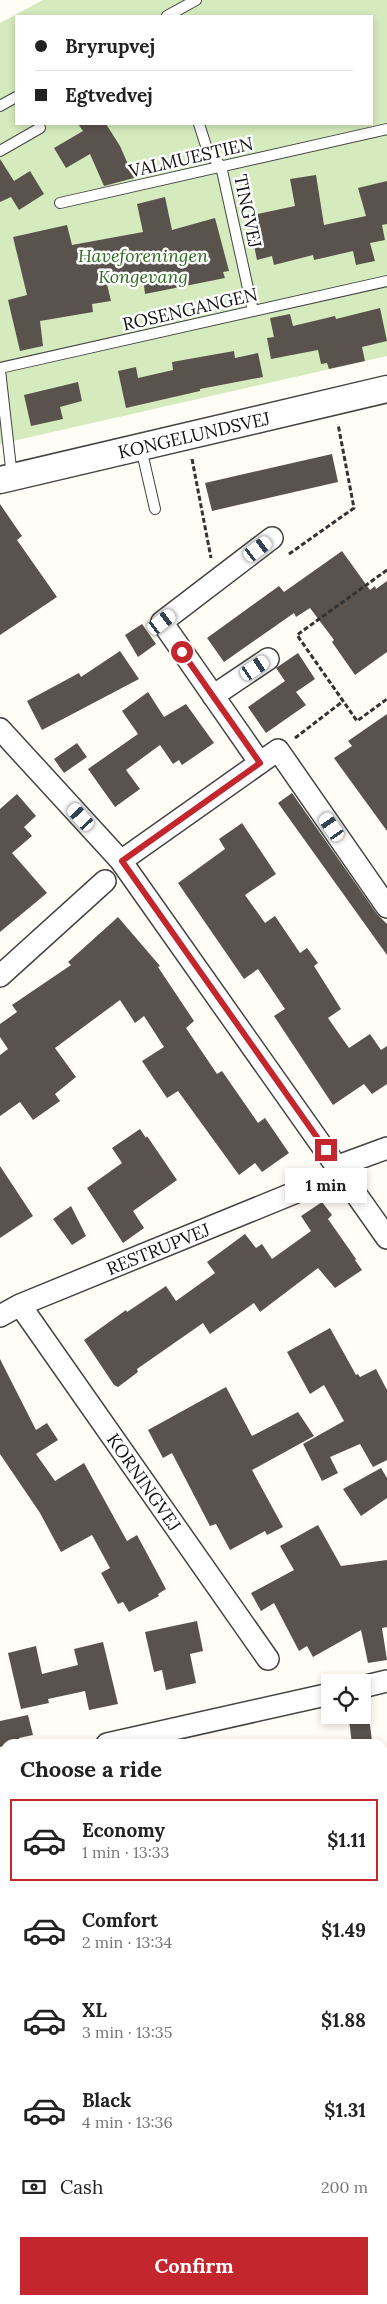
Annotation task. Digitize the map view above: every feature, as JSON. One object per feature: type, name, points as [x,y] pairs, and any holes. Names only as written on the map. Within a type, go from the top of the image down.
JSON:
[{"type":"street","name":"KONGELUNDSVEJ","points":[[6,479],[387,389]]},
{"type":"street","points":[[260,763],[162,622],[272,538]]},
{"type":"street","points":[[213,696],[268,659]]},
{"type":"street","points":[[0,729],[122,861],[387,1238]]},
{"type":"street","points":[[122,861],[278,750],[387,907]]},
{"type":"street","points":[[0,976],[105,881]]},
{"type":"street","points":[[338,1166],[387,1148]]},
{"type":"street","name":"RESTRUPVEJ","points":[[0,1316],[20,1305],[316,1184]]},
{"type":"street","name":"KORNINGVEJ","points":[[20,1305],[268,1659]]},
{"type":"street","points":[[371,1684],[387,1681]]},
{"type":"street","points":[[129,1739],[321,1696]]},
{"type":"lane","points":[[169,15],[196,0]]},
{"type":"lane","points":[[0,106],[15,98]]},
{"type":"lane","name":"TINGVEJ","points":[[199,125],[208,152],[221,166],[253,311]]},
{"type":"lane","points":[[0,150],[40,128]]},
{"type":"lane","name":"VALMUESTIEN","points":[[60,203],[387,129]]},
{"type":"lane","name":"ROSENGANGEN","points":[[0,369],[387,281]]},
{"type":"lane","points":[[0,369],[6,479]]},
{"type":"lane","points":[[140,447],[155,509]]},
{"type":"path","points":[[272,538],[284,557],[354,508],[334,401]]},
{"type":"path","points":[[187,436],[215,582]]},
{"type":"path","points":[[387,570],[297,635],[342,702],[357,720],[387,698]]},
{"type":"path","points":[[278,750],[342,702]]},
{"type":"green space","name":"Haveforeningen Kongevang","points":[[43,0],[387,0],[387,356],[0,444],[0,23]]},
{"type":"building","points":[[79,125],[107,125],[120,146],[134,178],[104,186],[90,154],[66,168],[54,148],[83,131]]},
{"type":"building","points":[[0,159],[14,181],[30,171],[44,194],[19,210],[11,197],[0,202]]},
{"type":"building","points":[[316,175],[324,225],[366,216],[358,188],[387,181],[387,224],[382,225],[385,240],[370,243],[375,261],[356,265],[353,251],[314,260],[313,255],[274,265],[272,256],[257,260],[248,216],[295,206],[290,179]]},
{"type":"building","points":[[165,197],[172,230],[215,218],[229,271],[223,272],[225,278],[145,294],[143,277],[107,284],[111,301],[92,304],[93,312],[40,321],[43,346],[20,351],[8,300],[27,295],[13,237],[67,225],[72,245],[143,232],[137,204]]},
{"type":"building","points":[[380,308],[387,341],[362,347],[365,361],[329,369],[327,363],[321,364],[318,350],[271,359],[267,338],[274,337],[270,318],[290,314],[293,326],[335,316],[336,319]]},
{"type":"building","points":[[234,351],[235,358],[258,353],[263,377],[200,389],[200,391],[126,408],[118,371],[136,367],[138,378],[173,370],[172,362]]},
{"type":"building","points":[[78,382],[82,401],[60,407],[63,419],[31,426],[24,395]]},
{"type":"building","points":[[332,454],[338,482],[212,511],[205,483]]},
{"type":"building","points":[[0,504],[22,536],[17,540],[57,597],[0,635]]},
{"type":"building","points":[[342,551],[370,590],[375,586],[376,589],[387,581],[387,652],[355,675],[332,642],[334,640],[310,608],[296,617],[294,613],[224,662],[207,638],[279,586],[284,592]]},
{"type":"building","points":[[142,624],[156,644],[138,657],[125,635]]},
{"type":"building","points":[[120,651],[139,679],[42,730],[27,701],[79,673],[81,677]]},
{"type":"building","points":[[298,653],[315,679],[296,692],[306,705],[266,733],[248,707],[285,681],[276,668]]},
{"type":"building","points":[[148,692],[164,717],[186,704],[214,743],[182,765],[179,760],[173,764],[160,745],[126,770],[140,789],[115,807],[88,769],[138,734],[122,711]]},
{"type":"building","points":[[387,714],[387,831],[334,758],[352,746],[348,741]]},
{"type":"building","points":[[77,743],[87,757],[64,773],[54,759]]},
{"type":"building","points":[[292,793],[377,914],[387,924],[387,955],[278,803]]},
{"type":"building","points":[[17,794],[36,816],[24,827],[32,836],[12,853],[47,893],[0,932],[0,809]]},
{"type":"building","points":[[242,823],[276,874],[245,895],[265,923],[275,916],[300,953],[307,948],[318,963],[314,966],[341,1009],[328,1018],[349,1048],[370,1034],[381,1050],[387,1046],[387,1084],[372,1094],[364,1084],[333,1105],[274,1016],[285,1009],[258,969],[244,979],[178,883],[225,849],[219,839]]},
{"type":"building","points":[[118,917],[160,966],[158,967],[194,1021],[186,1028],[217,1074],[222,1071],[258,1123],[265,1118],[289,1153],[262,1172],[255,1163],[239,1175],[178,1091],[167,1098],[142,1061],[164,1047],[144,1016],[135,1023],[120,1000],[55,1048],[76,1077],[55,1094],[60,1101],[33,1120],[20,1102],[0,1116],[0,1055],[8,1049],[0,1037],[0,1024],[17,1012],[12,1005],[71,965],[68,962]]},
{"type":"building","points":[[140,1129],[146,1138],[147,1136],[177,1180],[133,1211],[144,1228],[123,1243],[87,1188],[122,1163],[112,1148]]},
{"type":"building","points":[[0,1166],[33,1216],[0,1238]]},
{"type":"building","points":[[322,1202],[332,1215],[328,1219],[362,1270],[335,1288],[318,1268],[260,1312],[254,1303],[210,1334],[203,1323],[137,1369],[138,1372],[118,1387],[114,1385],[84,1340],[126,1310],[127,1312],[166,1286],[176,1301],[215,1273],[207,1262],[245,1234],[256,1248],[262,1244],[272,1259],[311,1231],[301,1216]]},
{"type":"building","points":[[71,1206],[86,1236],[72,1245],[53,1219]]},
{"type":"building","points":[[330,1328],[356,1375],[358,1374],[360,1377],[376,1369],[387,1390],[387,1460],[373,1467],[360,1444],[330,1457],[338,1473],[322,1481],[303,1444],[344,1421],[324,1385],[310,1394],[287,1352]]},
{"type":"building","points":[[0,1359],[36,1430],[47,1423],[58,1440],[36,1454],[55,1481],[84,1463],[127,1541],[137,1535],[166,1589],[158,1594],[159,1596],[129,1612],[123,1602],[118,1604],[101,1573],[110,1568],[92,1535],[61,1552],[40,1513],[0,1454]]},
{"type":"building","points":[[226,1387],[252,1436],[298,1412],[314,1436],[252,1470],[283,1527],[267,1535],[265,1531],[230,1550],[216,1524],[210,1526],[172,1453],[163,1458],[148,1430]]},
{"type":"building","points":[[381,1468],[387,1478],[387,1498],[361,1516],[343,1489]]},
{"type":"building","points":[[318,1525],[341,1566],[387,1560],[387,1627],[382,1628],[387,1660],[368,1663],[361,1630],[313,1657],[307,1646],[299,1651],[274,1603],[261,1611],[251,1593],[294,1570],[280,1546]]},
{"type":"building","points":[[197,1621],[203,1651],[190,1654],[196,1683],[166,1690],[162,1670],[154,1672],[145,1632]]},
{"type":"building","points":[[103,1642],[118,1704],[89,1710],[85,1691],[48,1699],[49,1703],[21,1709],[8,1653],[36,1646],[42,1674],[78,1665],[74,1649]]},
{"type":"building","points":[[28,1715],[33,1735],[19,1739],[0,1739],[0,1721]]},
{"type":"building","points":[[350,1724],[370,1724],[372,1739],[351,1739]]},
{"type":"route","points":[[182,652],[260,763],[122,861],[326,1150]]}]
